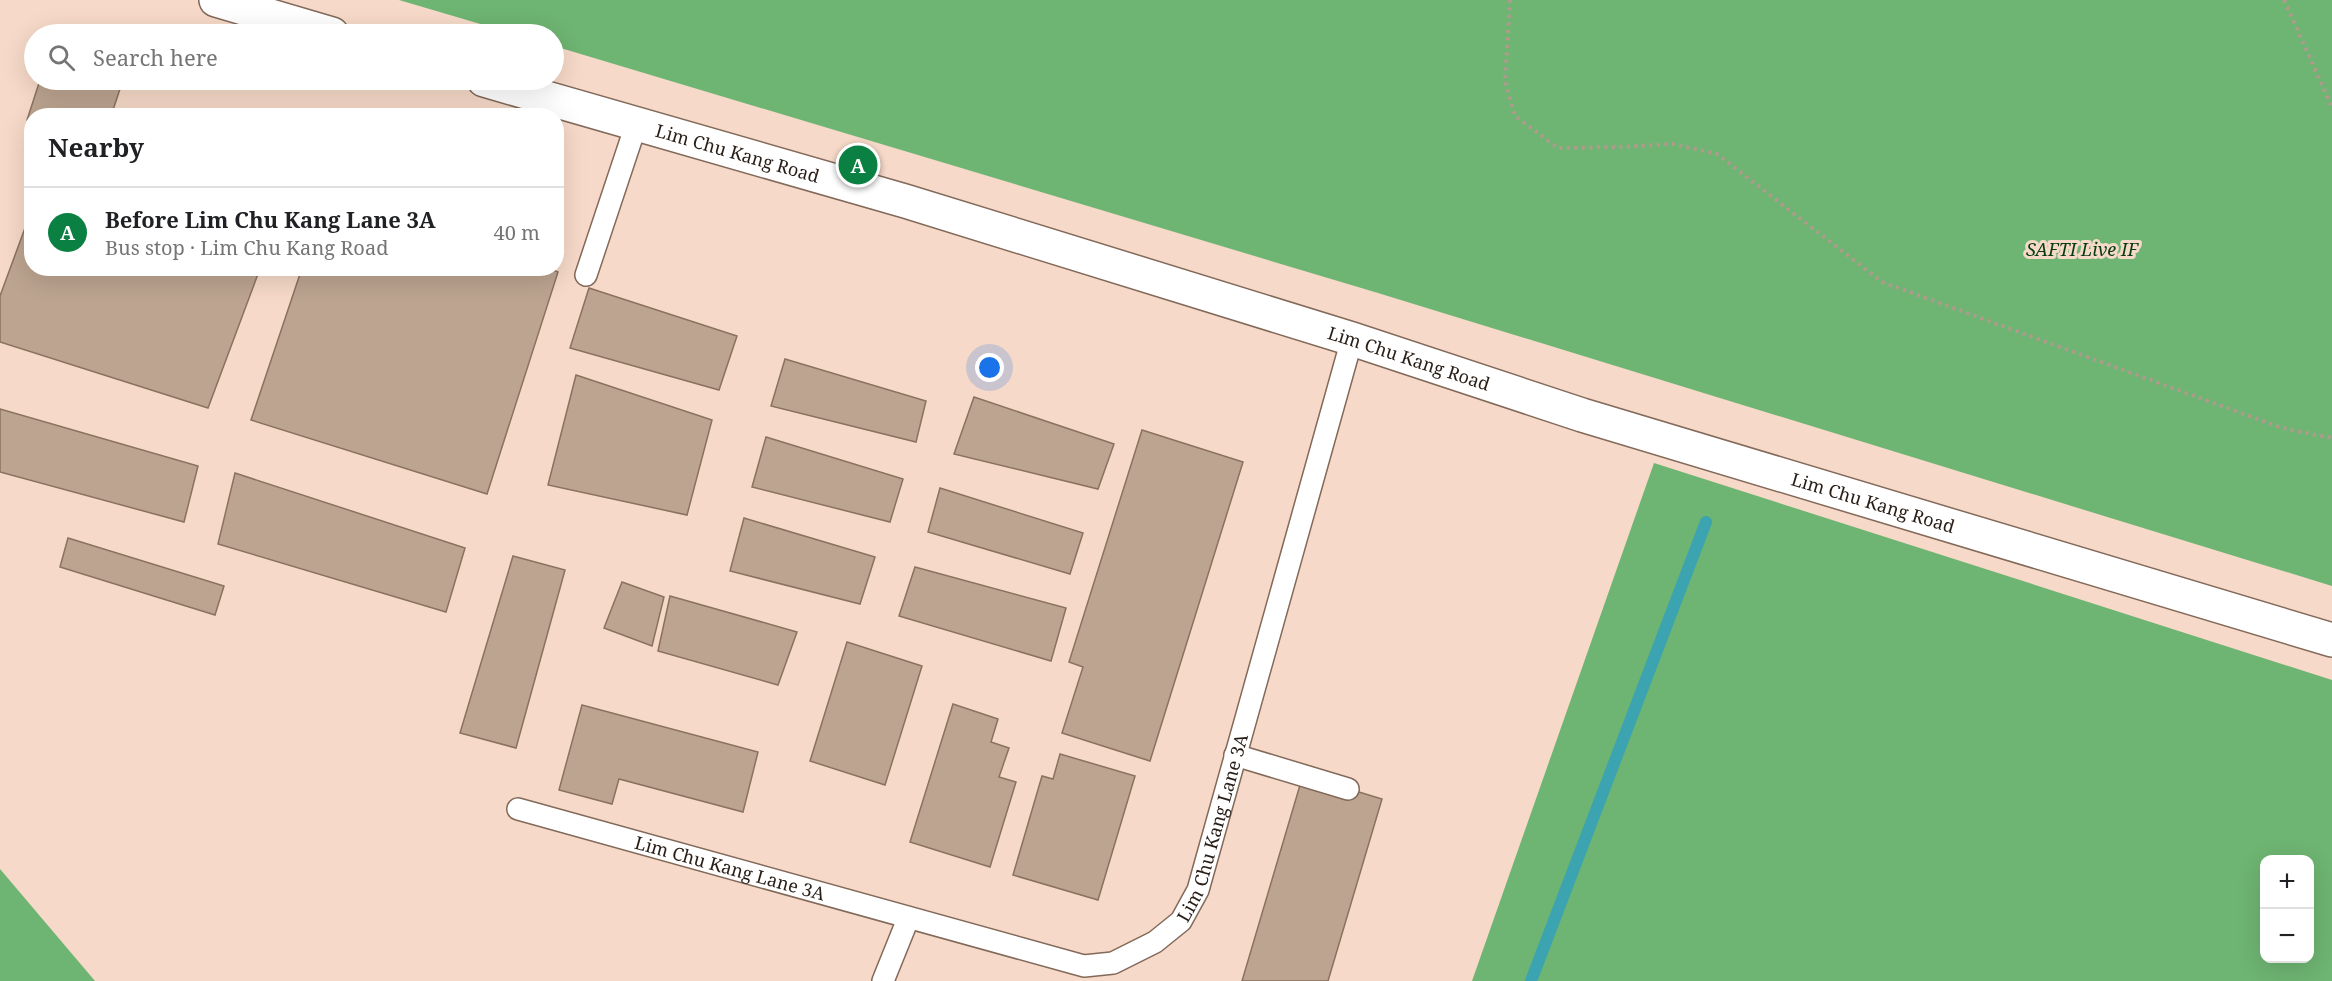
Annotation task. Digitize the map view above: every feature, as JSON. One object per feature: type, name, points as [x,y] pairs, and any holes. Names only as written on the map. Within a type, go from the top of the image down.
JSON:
[{"type":"main road","points":[[216,0],[298,24]]},
{"type":"main road","name":"Lim Chu Kang Road","points":[[518,90],[904,201],[1352,339],[1582,415],[2332,640]]},
{"type":"lane","points":[[586,275],[636,125]]},
{"type":"lane","name":"Lim Chu Kang Lane 3A","points":[[518,809],[1084,966],[1113,963],[1155,942],[1181,921],[1198,890],[1352,339]]},
{"type":"lane","points":[[1235,755],[1348,789]]},
{"type":"lane","points":[[883,981],[908,919]]},
{"type":"path","points":[[1510,0],[1505,81],[1515,117],[1558,148],[1673,144],[1717,154],[1882,282],[2282,428],[2332,438]]},
{"type":"path","points":[[2284,0],[2332,107]]},
{"type":"green space","name":"SAFTI Live IF","points":[[399,0],[2332,0],[2332,586],[1378,293],[564,49],[564,24],[480,24]]},
{"type":"green space","points":[[1654,463],[2332,680],[2332,981],[1472,981]]},
{"type":"green space","points":[[0,869],[95,981],[0,981]]},
{"type":"building","points":[[37,90],[120,90],[114,108],[31,108]]},
{"type":"building","points":[[24,231],[24,276],[257,276],[208,408],[0,342],[0,296]]},
{"type":"building","points":[[299,276],[557,276],[487,494],[251,420]]},
{"type":"building","points":[[589,288],[737,336],[719,390],[570,348]]},
{"type":"building","points":[[785,359],[926,401],[916,442],[771,406]]},
{"type":"building","points":[[576,375],[712,420],[687,515],[548,485]]},
{"type":"building","points":[[974,397],[1114,444],[1098,489],[954,454]]},
{"type":"building","points":[[0,409],[198,466],[184,522],[0,472]]},
{"type":"building","points":[[1142,430],[1243,462],[1150,761],[1062,733],[1083,667],[1069,662]]},
{"type":"building","points":[[766,437],[903,479],[890,522],[752,487]]},
{"type":"building","points":[[235,473],[465,548],[446,612],[218,544]]},
{"type":"building","points":[[940,488],[1083,533],[1070,574],[928,532]]},
{"type":"building","points":[[744,518],[875,557],[860,604],[730,571]]},
{"type":"building","points":[[68,538],[224,586],[215,615],[60,567]]},
{"type":"building","points":[[513,556],[565,570],[516,748],[460,733]]},
{"type":"building","points":[[915,567],[1066,608],[1051,661],[899,616]]},
{"type":"building","points":[[622,582],[664,597],[652,646],[604,628]]},
{"type":"building","points":[[670,596],[797,632],[778,685],[658,651]]},
{"type":"building","points":[[847,642],[922,666],[885,785],[810,761]]},
{"type":"building","points":[[953,704],[998,719],[991,742],[1009,748],[999,777],[1016,782],[990,867],[910,842]]},
{"type":"building","points":[[582,705],[758,752],[743,812],[619,779],[612,804],[559,790]]},
{"type":"building","points":[[1060,754],[1135,776],[1098,900],[1013,875],[1042,776],[1053,779]]},
{"type":"building","points":[[1303,775],[1382,799],[1328,981],[1242,981]]},
{"type":"waterway","points":[[1531,981],[1706,522]]},
{"type":"place","name":"Before Lim Chu Kang Lane 3A","points":[[858,165]]}]
